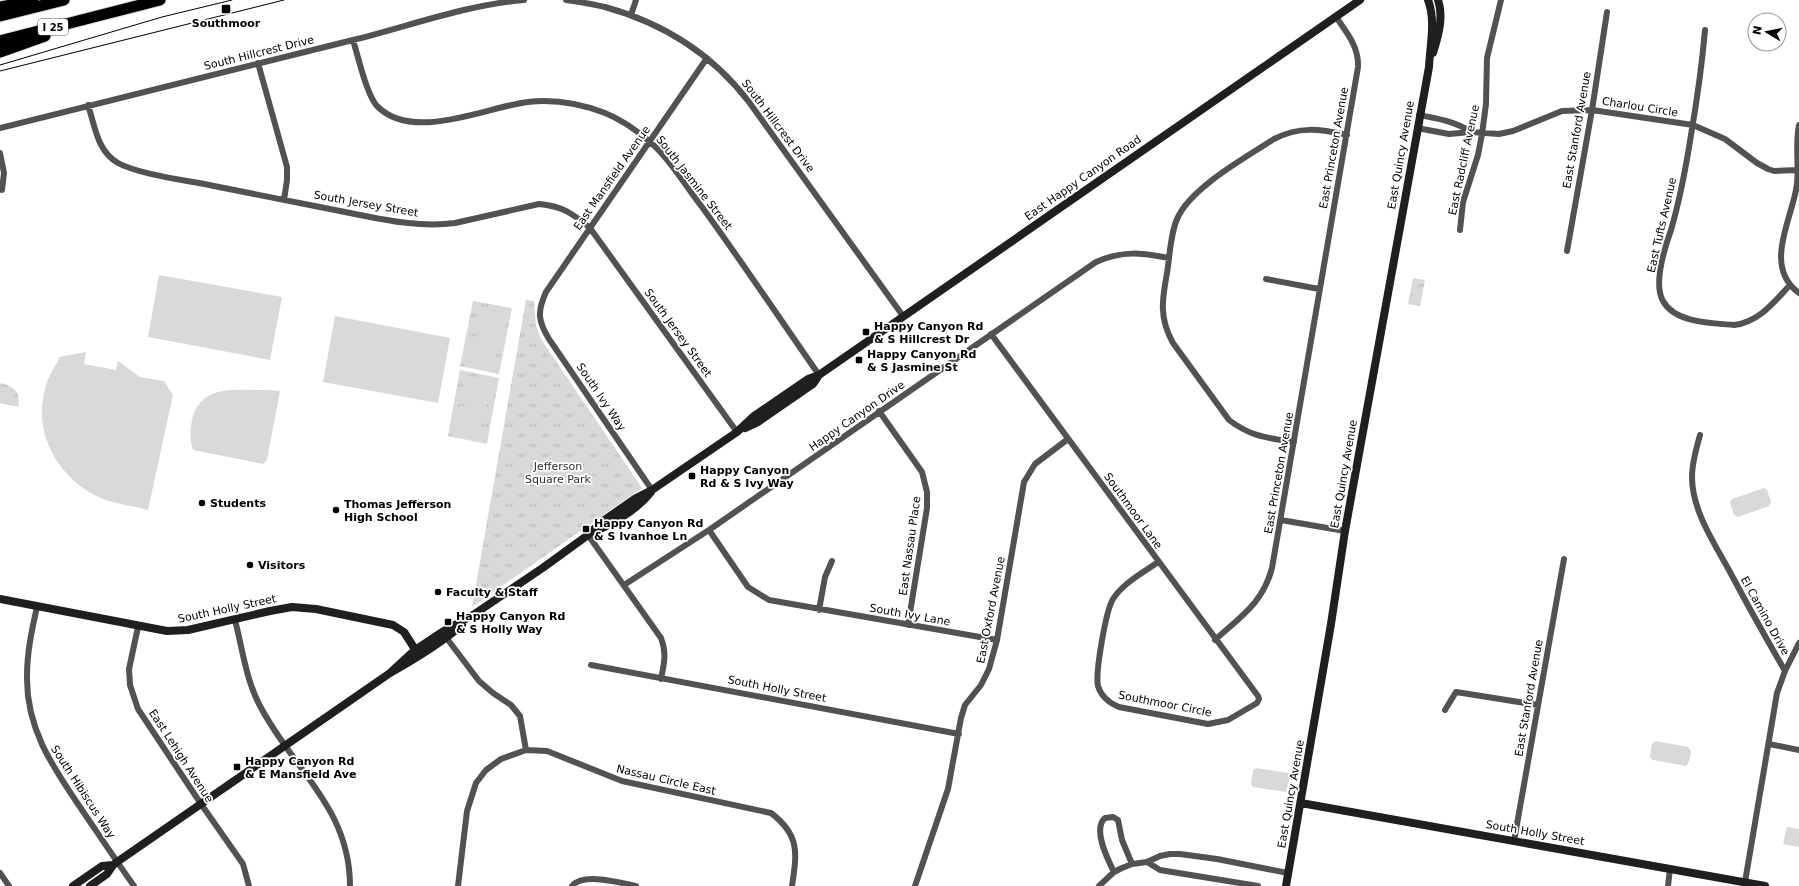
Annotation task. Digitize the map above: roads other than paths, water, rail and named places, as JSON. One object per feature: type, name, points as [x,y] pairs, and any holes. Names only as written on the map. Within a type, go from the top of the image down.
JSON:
[{"type":"highway","points":[[0,6],[40,0]]},
{"type":"highway","name":"I 25","points":[[0,16],[64,0]]},
{"type":"highway","name":"I 25","points":[[0,41],[160,0]]},
{"type":"highway","points":[[0,52],[105,13]]},
{"type":"street","name":"South Hillcrest Drive","points":[[0,128],[353,40],[467,9],[524,0]]},
{"type":"street","name":"South Hillcrest Drive","points":[[566,0],[604,7],[631,15],[655,25],[707,58],[738,87],[903,316]]},
{"type":"street","points":[[631,15],[636,0]]},
{"type":"street","name":"East Happy Canyon Road","points":[[90,886],[107,874],[115,864],[417,653],[588,535],[608,526],[644,501],[652,490],[737,432],[758,422],[813,384],[819,375],[903,316],[1360,0]]},
{"type":"street","name":"East Quincy Avenue","points":[[1428,0],[1432,16],[1429,67]]},
{"type":"street","name":"East Quincy Avenue","points":[[1286,886],[1345,531],[1419,115],[1429,67],[1437,42],[1440,22],[1438,0]]},
{"type":"street","name":"East Radcliff Avenue","points":[[1460,230],[1463,202],[1478,155],[1482,134],[1486,104],[1487,58],[1501,0]]},
{"type":"street","name":"East Stanford Avenue","points":[[1567,251],[1592,110],[1606,12]]},
{"type":"street","name":"East Princeton Avenue","points":[[1215,640],[1249,610],[1259,598],[1266,585],[1272,568],[1319,289],[1347,135],[1358,61],[1357,52],[1353,42],[1336,17]]},
{"type":"street","name":"East Tufts Avenue","points":[[1705,30],[1699,90],[1681,194],[1666,245],[1659,281],[1662,300],[1670,311],[1682,318],[1737,325],[1754,319],[1765,311],[1790,285]]},
{"type":"street","name":"South Jasmine Street","points":[[353,40],[371,96],[377,106],[387,114],[400,119],[419,123],[436,122],[529,102],[569,103],[606,114],[619,120],[649,141],[669,164],[721,234],[819,375]]},
{"type":"street","name":"East Mansfield Avenue","points":[[539,312],[546,292],[707,58]]},
{"type":"street","points":[[258,63],[287,168],[284,200]]},
{"type":"street","name":"South Jersey Street","points":[[88,105],[97,137],[101,146],[108,155],[118,163],[142,171],[400,222],[442,225],[491,216],[539,204],[552,205],[567,210],[590,228],[737,432]]},
{"type":"street","name":"Charlou Circle","points":[[1417,128],[1449,134],[1471,132],[1482,134],[1499,134],[1513,131],[1562,111],[1592,110],[1693,125],[1725,139],[1757,163],[1768,169],[1774,171],[1798,170]]},
{"type":"street","name":"Charlou Circle","points":[[1419,115],[1452,121],[1471,132]]},
{"type":"street","points":[[1799,125],[1797,132],[1798,170],[1795,195],[1780,252],[1784,274],[1790,285],[1799,293]]},
{"type":"street","points":[[1294,442],[1266,438],[1252,434],[1229,420],[1173,343],[1167,332],[1162,316],[1163,293],[1169,258],[1175,226],[1180,213],[1191,198],[1211,182],[1284,133],[1296,130],[1312,129],[1347,135]]},
{"type":"street","points":[[0,154],[4,173],[2,190]]},
{"type":"street","name":"Happy Canyon Drive","points":[[624,585],[709,530],[1096,262],[1116,254],[1134,253],[1169,258]]},
{"type":"street","points":[[1266,279],[1319,289]]},
{"type":"street","name":"South Ivy Way","points":[[539,312],[542,327],[652,490]]},
{"type":"street","name":"Southmoor Lane","points":[[991,334],[1259,699]]},
{"type":"street","name":"East Nassau Place","points":[[879,411],[919,467],[927,492],[927,508],[908,625]]},
{"type":"street","name":"El Camino Drive","points":[[1700,435],[1694,459],[1692,478],[1695,498],[1702,519],[1759,627],[1785,671],[1777,693],[1745,882]]},
{"type":"street","name":"East Oxford Avenue","points":[[915,886],[948,789],[961,718],[965,705],[986,678],[997,640],[1024,482],[1035,464],[1068,439]]},
{"type":"street","points":[[1281,520],[1345,531]]},
{"type":"street","name":"South Ivy Lane","points":[[709,530],[748,587],[769,600],[819,610],[997,640]]},
{"type":"street","points":[[588,535],[663,643],[665,658],[661,679]]},
{"type":"street","name":"East Stanford Avenue","points":[[1514,841],[1564,559]]},
{"type":"street","points":[[819,610],[825,577],[832,561]]},
{"type":"street","name":"Southmoor Circle","points":[[1158,562],[1121,589],[1109,606],[1097,675],[1101,693],[1107,701],[1119,707],[1208,724],[1228,720],[1257,703],[1259,699]]},
{"type":"street","name":"South Holly Street","points":[[0,599],[138,627],[176,631],[194,629],[282,608],[298,607],[316,609],[397,627],[404,632],[417,653]]},
{"type":"street","name":"South Hibiscus Way","points":[[37,607],[31,634],[26,677],[29,706],[36,731],[49,761],[115,864],[134,886]]},
{"type":"street","points":[[235,620],[253,691],[260,706],[285,746],[319,792],[337,822],[345,844],[350,886]]},
{"type":"street","name":"East Lehigh Avenue","points":[[138,627],[129,668],[130,685],[138,709],[243,864],[249,886]]},
{"type":"street","points":[[444,635],[479,681],[511,705],[520,716],[526,750]]},
{"type":"street","points":[[1785,671],[1799,643]]},
{"type":"street","name":"South Holly Street","points":[[591,665],[959,734]]},
{"type":"street","points":[[1445,710],[1456,692],[1538,704]]},
{"type":"street","points":[[1769,744],[1799,750]]},
{"type":"street","name":"Nassau Circle East","points":[[458,886],[467,811],[476,783],[486,770],[501,759],[526,750],[546,751],[622,781],[771,813],[790,834],[795,845],[797,857],[792,886]]},
{"type":"street","name":"South Holly Street","points":[[1300,803],[1765,886]]},
{"type":"street","points":[[1114,872],[1101,840],[1100,825],[1106,818],[1113,817],[1118,820],[1122,840],[1132,864]]},
{"type":"street","points":[[1099,886],[1114,872],[1132,864],[1147,862],[1160,856],[1180,854],[1288,873]]},
{"type":"street","points":[[1147,862],[1160,870],[1258,886]]},
{"type":"street","name":"East Happy Canyon Road","points":[[73,886],[102,866],[115,864]]},
{"type":"street","points":[[1668,886],[1670,869]]},
{"type":"street","points":[[0,873],[9,886]]},
{"type":"street","points":[[572,886],[586,879],[636,886]]},
{"type":"tram line","points":[[0,65],[162,17],[232,0]]},
{"type":"tram line","points":[[0,71],[284,0]]},
{"type":"place","name":"Southmoor","points":[[226,9]]},
{"type":"place","name":"Happy Canyon Rd & S Hillcrest Dr","points":[[866,332]]},
{"type":"place","name":"Happy Canyon Rd & S Jasmine St","points":[[859,360]]},
{"type":"place","name":"Happy Canyon Rd & S Ivy Way","points":[[692,476]]},
{"type":"place","name":"Students","points":[[202,503]]},
{"type":"place","name":"Thomas Jefferson High School","points":[[336,510]]},
{"type":"place","name":"Happy Canyon Rd & S Ivanhoe Ln","points":[[586,529]]},
{"type":"place","name":"Visitors","points":[[250,565]]},
{"type":"place","name":"Faculty & Staff","points":[[438,592]]},
{"type":"place","name":"Happy Canyon Rd & S Holly Way","points":[[448,622]]},
{"type":"place","name":"Happy Canyon Rd & E Mansfield Ave","points":[[237,767]]},
{"type":"park label","name":"Jefferson Square Park","points":[[558,472]]}]
